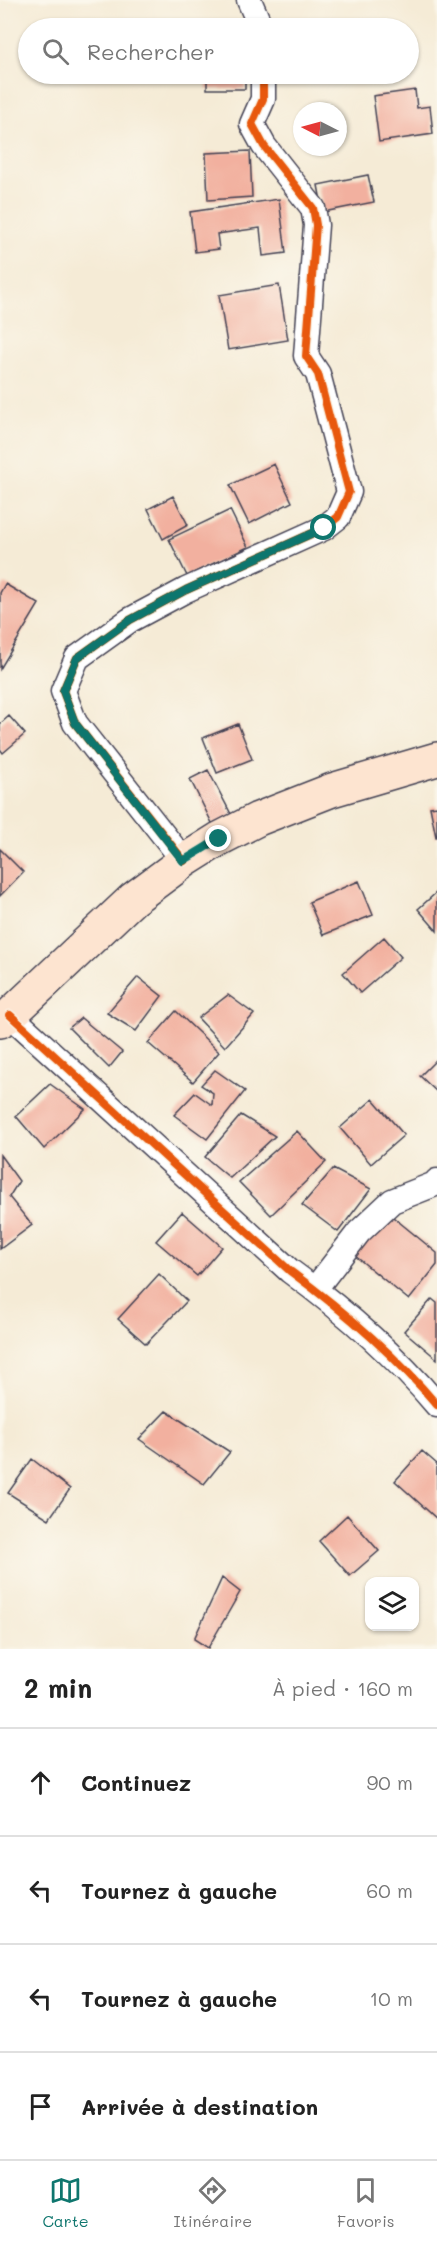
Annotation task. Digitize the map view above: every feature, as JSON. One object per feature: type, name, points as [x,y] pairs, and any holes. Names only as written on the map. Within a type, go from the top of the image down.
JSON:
[{"type":"street","points":[[249,0],[257,18]]},
{"type":"street","points":[[183,861],[75,723],[63,691],[77,658],[130,620],[186,590],[324,528],[338,518],[349,492],[318,374],[306,356],[316,225],[313,208],[264,146],[252,124],[263,99],[263,84]]},
{"type":"street","points":[[437,759],[332,790],[258,819],[183,861],[133,899],[5,1018],[290,1271],[315,1289],[408,1371],[437,1405]]},
{"type":"street","points":[[315,1289],[358,1232],[392,1201],[435,1184],[437,1181]]},
{"type":"building","points":[[207,84],[245,84],[245,89],[207,89]]},
{"type":"building","points":[[415,90],[417,108],[430,106],[433,134],[379,142],[373,96]]},
{"type":"building","points":[[250,151],[252,197],[208,200],[206,153]]},
{"type":"building","points":[[368,175],[374,202],[323,212],[318,185]]},
{"type":"building","points":[[279,199],[286,253],[263,256],[260,228],[217,234],[219,249],[195,252],[190,212]]},
{"type":"building","points":[[279,285],[288,340],[228,350],[219,295]]},
{"type":"building","points":[[274,464],[292,502],[249,524],[230,485]]},
{"type":"building","points":[[173,496],[188,525],[163,539],[148,509]]},
{"type":"building","points":[[230,510],[248,547],[187,576],[169,539]]},
{"type":"building","points":[[5,584],[39,604],[0,669],[0,593]]},
{"type":"building","points":[[9,716],[25,734],[3,753],[0,749],[0,724]]},
{"type":"building","points":[[238,724],[252,759],[217,773],[203,738]]},
{"type":"building","points":[[208,770],[233,818],[214,827],[190,779]]},
{"type":"building","points":[[437,806],[437,837],[436,837],[430,807]]},
{"type":"building","points":[[0,849],[23,872],[0,896]]},
{"type":"building","points":[[359,881],[373,915],[323,935],[309,902]]},
{"type":"building","points":[[437,892],[437,931],[418,909]]},
{"type":"building","points":[[384,937],[401,957],[360,993],[343,973]]},
{"type":"building","points":[[138,977],[162,996],[136,1031],[107,1013]]},
{"type":"building","points":[[228,995],[254,1014],[225,1047],[198,1018]]},
{"type":"building","points":[[176,1011],[219,1052],[193,1082],[148,1043]]},
{"type":"building","points":[[81,1018],[122,1052],[109,1068],[69,1028]]},
{"type":"building","points":[[437,1059],[437,1092],[420,1076]]},
{"type":"building","points":[[215,1070],[245,1091],[207,1139],[174,1115],[195,1093],[212,1105],[213,1093],[201,1085]]},
{"type":"building","points":[[50,1084],[85,1109],[44,1149],[16,1116]]},
{"type":"building","points":[[373,1099],[404,1135],[371,1164],[340,1128]]},
{"type":"building","points":[[241,1115],[275,1136],[230,1178],[205,1157]]},
{"type":"building","points":[[297,1131],[326,1162],[271,1215],[239,1182]]},
{"type":"building","points":[[0,1155],[19,1181],[9,1197],[32,1225],[0,1249]]},
{"type":"building","points":[[333,1169],[371,1189],[338,1232],[302,1205]]},
{"type":"building","points":[[182,1212],[222,1247],[197,1276],[156,1241]]},
{"type":"building","points":[[388,1213],[437,1253],[437,1265],[409,1300],[354,1255]]},
{"type":"building","points":[[159,1274],[187,1301],[146,1344],[118,1319]]},
{"type":"building","points":[[432,1299],[437,1303],[437,1359],[404,1331]]},
{"type":"building","points":[[166,1411],[230,1452],[204,1484],[139,1439]]},
{"type":"building","points":[[422,1451],[437,1464],[437,1519],[395,1481]]},
{"type":"building","points":[[32,1459],[70,1489],[49,1519],[8,1493]]},
{"type":"building","points":[[347,1515],[379,1551],[350,1576],[319,1541]]},
{"type":"building","points":[[222,1578],[240,1592],[208,1648],[194,1639]]},
{"type":"cycle path","points":[[184,861],[75,723],[63,691],[77,658],[130,620],[186,590],[324,528],[338,517],[349,492],[318,374],[306,356],[316,225],[313,208],[264,146],[252,124],[263,99],[263,84]]},
{"type":"cycle path","points":[[10,1015],[290,1271],[368,1334],[404,1368],[437,1405]]},
{"type":"route","points":[[219,839],[183,861],[75,723],[63,691],[77,658],[130,620],[186,590],[324,528]]}]
